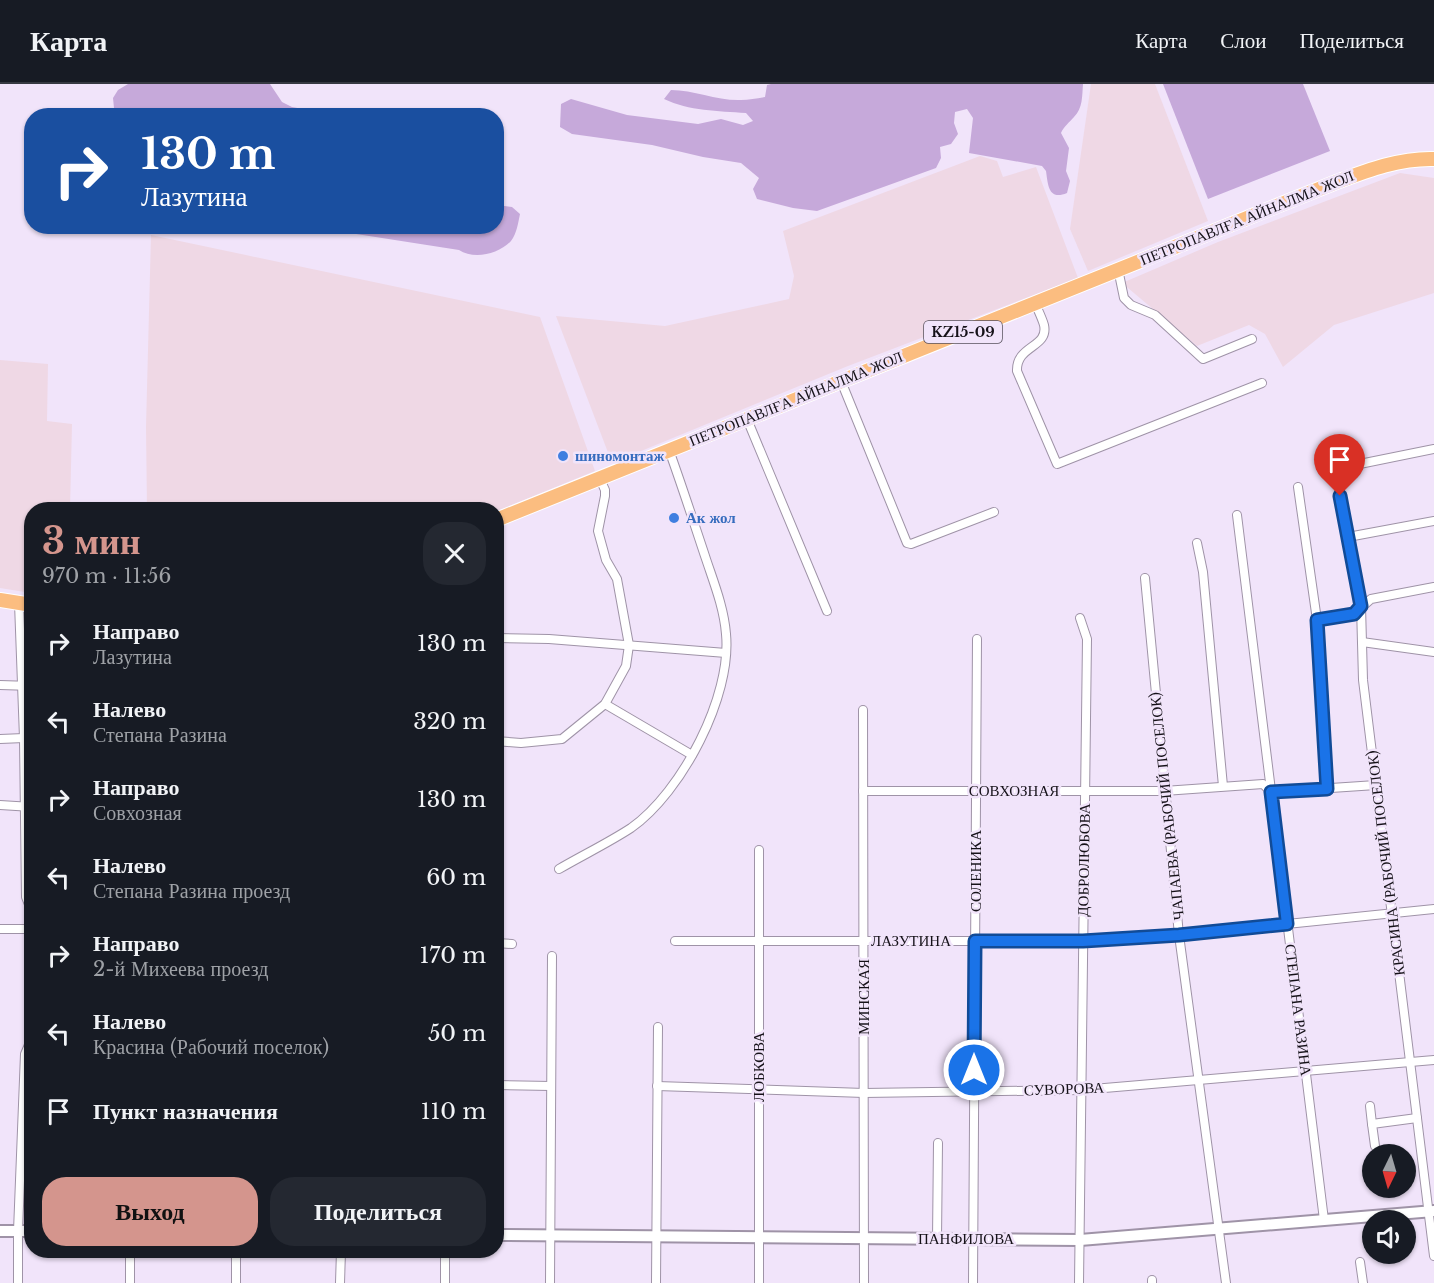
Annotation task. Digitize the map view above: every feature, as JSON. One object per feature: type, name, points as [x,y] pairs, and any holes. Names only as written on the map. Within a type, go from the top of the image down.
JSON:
[{"type":"highway","name":"ПЕТРОПАВЛҒА АЙНАЛМА ЖОЛ","points":[[504,517],[1362,173],[1409,161],[1434,159]]},
{"type":"highway","points":[[0,600],[24,604]]},
{"type":"street","points":[[1118,269],[1124,298],[1131,305],[1155,315],[1203,359],[1252,339]]},
{"type":"street","points":[[1035,303],[1044,324],[1044,336],[1023,353],[1018,361],[1017,371],[1057,464],[1262,383]]},
{"type":"street","points":[[841,381],[907,543],[911,544],[994,512]]},
{"type":"street","points":[[747,419],[827,611]]},
{"type":"street","name":"КРАСИНА (РАБОЧИЙ ПОСЕЛОК)","points":[[1434,449],[1340,468],[1336,471],[1361,606],[1364,680],[1417,1118],[1431,1211],[1434,1256]]},
{"type":"street","points":[[559,869],[631,827],[651,810],[676,781],[692,755],[718,700],[724,676],[726,652],[724,619],[669,450]]},
{"type":"street","points":[[504,742],[521,743],[562,739],[605,704],[626,666],[629,645],[617,579],[600,545],[598,531],[605,490],[600,479]]},
{"type":"street","points":[[1298,487],[1317,620],[1327,789]]},
{"type":"street","name":"СТЕПАНА РАЗИНА","points":[[1237,515],[1324,1220]]},
{"type":"street","points":[[1348,537],[1434,521]]},
{"type":"street","points":[[1197,543],[1203,572],[1223,786]]},
{"type":"street","name":"ЧАПАЕВА (РАБОЧИЙ ПОСЕЛОК)","points":[[1145,578],[1179,935],[1226,1283]]},
{"type":"street","points":[[1317,620],[1354,614],[1371,599],[1434,587]]},
{"type":"street","name":"ДОБРОЛЮБОВА","points":[[1079,1283],[1087,639],[1080,618]]},
{"type":"street","points":[[24,624],[21,686],[24,718]]},
{"type":"street","points":[[504,638],[726,652]]},
{"type":"street","name":"СОЛЕНИКА","points":[[973,1283],[977,639]]},
{"type":"street","points":[[1362,642],[1434,652]]},
{"type":"street","points":[[0,686],[21,686]]},
{"type":"street","points":[[605,704],[692,755]]},
{"type":"street","name":"МИНСКАЯ","points":[[863,710],[864,1283]]},
{"type":"street","points":[[0,739],[24,740]]},
{"type":"street","name":"СОВХОЗНАЯ","points":[[863,791],[1164,791],[1263,783],[1271,792],[1376,785]]},
{"type":"street","points":[[0,805],[24,807]]},
{"type":"street","name":"ЛОБКОВА","points":[[759,850],[759,1283]]},
{"type":"street","name":"ЛАЗУТИНА","points":[[675,941],[1083,941],[1179,935],[1434,909]]},
{"type":"street","points":[[0,929],[24,929]]},
{"type":"street","points":[[504,944],[512,944]]},
{"type":"street","points":[[550,1283],[552,956]]},
{"type":"street","points":[[656,1283],[658,1027]]},
{"type":"street","name":"СУВОРОВА","points":[[657,1086],[864,1093],[1081,1090],[1434,1060]]},
{"type":"street","points":[[504,1085],[551,1086]]},
{"type":"street","points":[[1370,1106],[1375,1144]]},
{"type":"street","points":[[1372,1124],[1417,1118]]},
{"type":"street","points":[[18,1283],[18,1231],[24,1141]]},
{"type":"street","points":[[937,1239],[938,1143]]},
{"type":"street","name":"ПАНФИЛОВА","points":[[504,1235],[1080,1240],[1431,1211]]},
{"type":"street","points":[[0,1231],[24,1231]]},
{"type":"street","points":[[130,1258],[130,1283]]},
{"type":"street","points":[[236,1258],[236,1283]]},
{"type":"street","points":[[340,1258],[340,1283]]},
{"type":"street","points":[[445,1258],[445,1283]]},
{"type":"street","points":[[1360,1262],[1363,1283]]},
{"type":"shaded area","points":[[128,84],[270,84],[282,102],[297,108],[114,108],[113,98],[118,90]]},
{"type":"shaded area","points":[[1083,84],[1079,110],[1061,133],[1069,148],[1066,171],[1070,181],[1067,193],[1056,195],[1050,190],[1046,171],[1042,166],[969,153],[973,118],[967,109],[955,112],[954,123],[958,134],[951,144],[940,147],[941,158],[936,168],[817,211],[757,199],[753,189],[759,178],[741,163],[652,145],[572,134],[560,127],[561,104],[571,99],[627,115],[698,124],[721,119],[743,125],[753,121],[746,113],[694,108],[664,99],[671,90],[732,100],[765,97],[767,85]]},
{"type":"shaded area","points":[[1091,84],[1155,84],[1208,221],[1088,271],[1070,229]]},
{"type":"shaded area","points":[[1163,84],[1303,84],[1330,151],[1208,199]]},
{"type":"shaded area","points":[[980,156],[997,161],[1003,177],[1036,167],[1078,278],[848,366],[612,463],[556,316],[665,326],[789,299],[794,276],[783,231]]},
{"type":"shaded area","points":[[1400,173],[1434,178],[1434,293],[1334,325],[1283,367],[1265,334],[1249,325],[1197,346],[1122,283],[1218,242]]},
{"type":"shaded area","points":[[504,206],[512,207],[520,214],[515,235],[506,246],[479,255],[356,234],[504,234]]},
{"type":"shaded area","points":[[151,235],[540,317],[595,471],[504,508],[504,502],[147,502],[146,427]]},
{"type":"shaded area","points":[[0,360],[48,364],[47,421],[72,424],[70,502],[24,502],[24,592],[0,588]]},
{"type":"place","name":"шиномонтаж","points":[[563,456]]},
{"type":"place","name":"Ак жол","points":[[674,518]]},
{"type":"route","points":[[974,1070],[975,941],[1083,941],[1179,935],[1287,924],[1271,792],[1327,789],[1317,620],[1354,614],[1361,606],[1340,496]]}]
